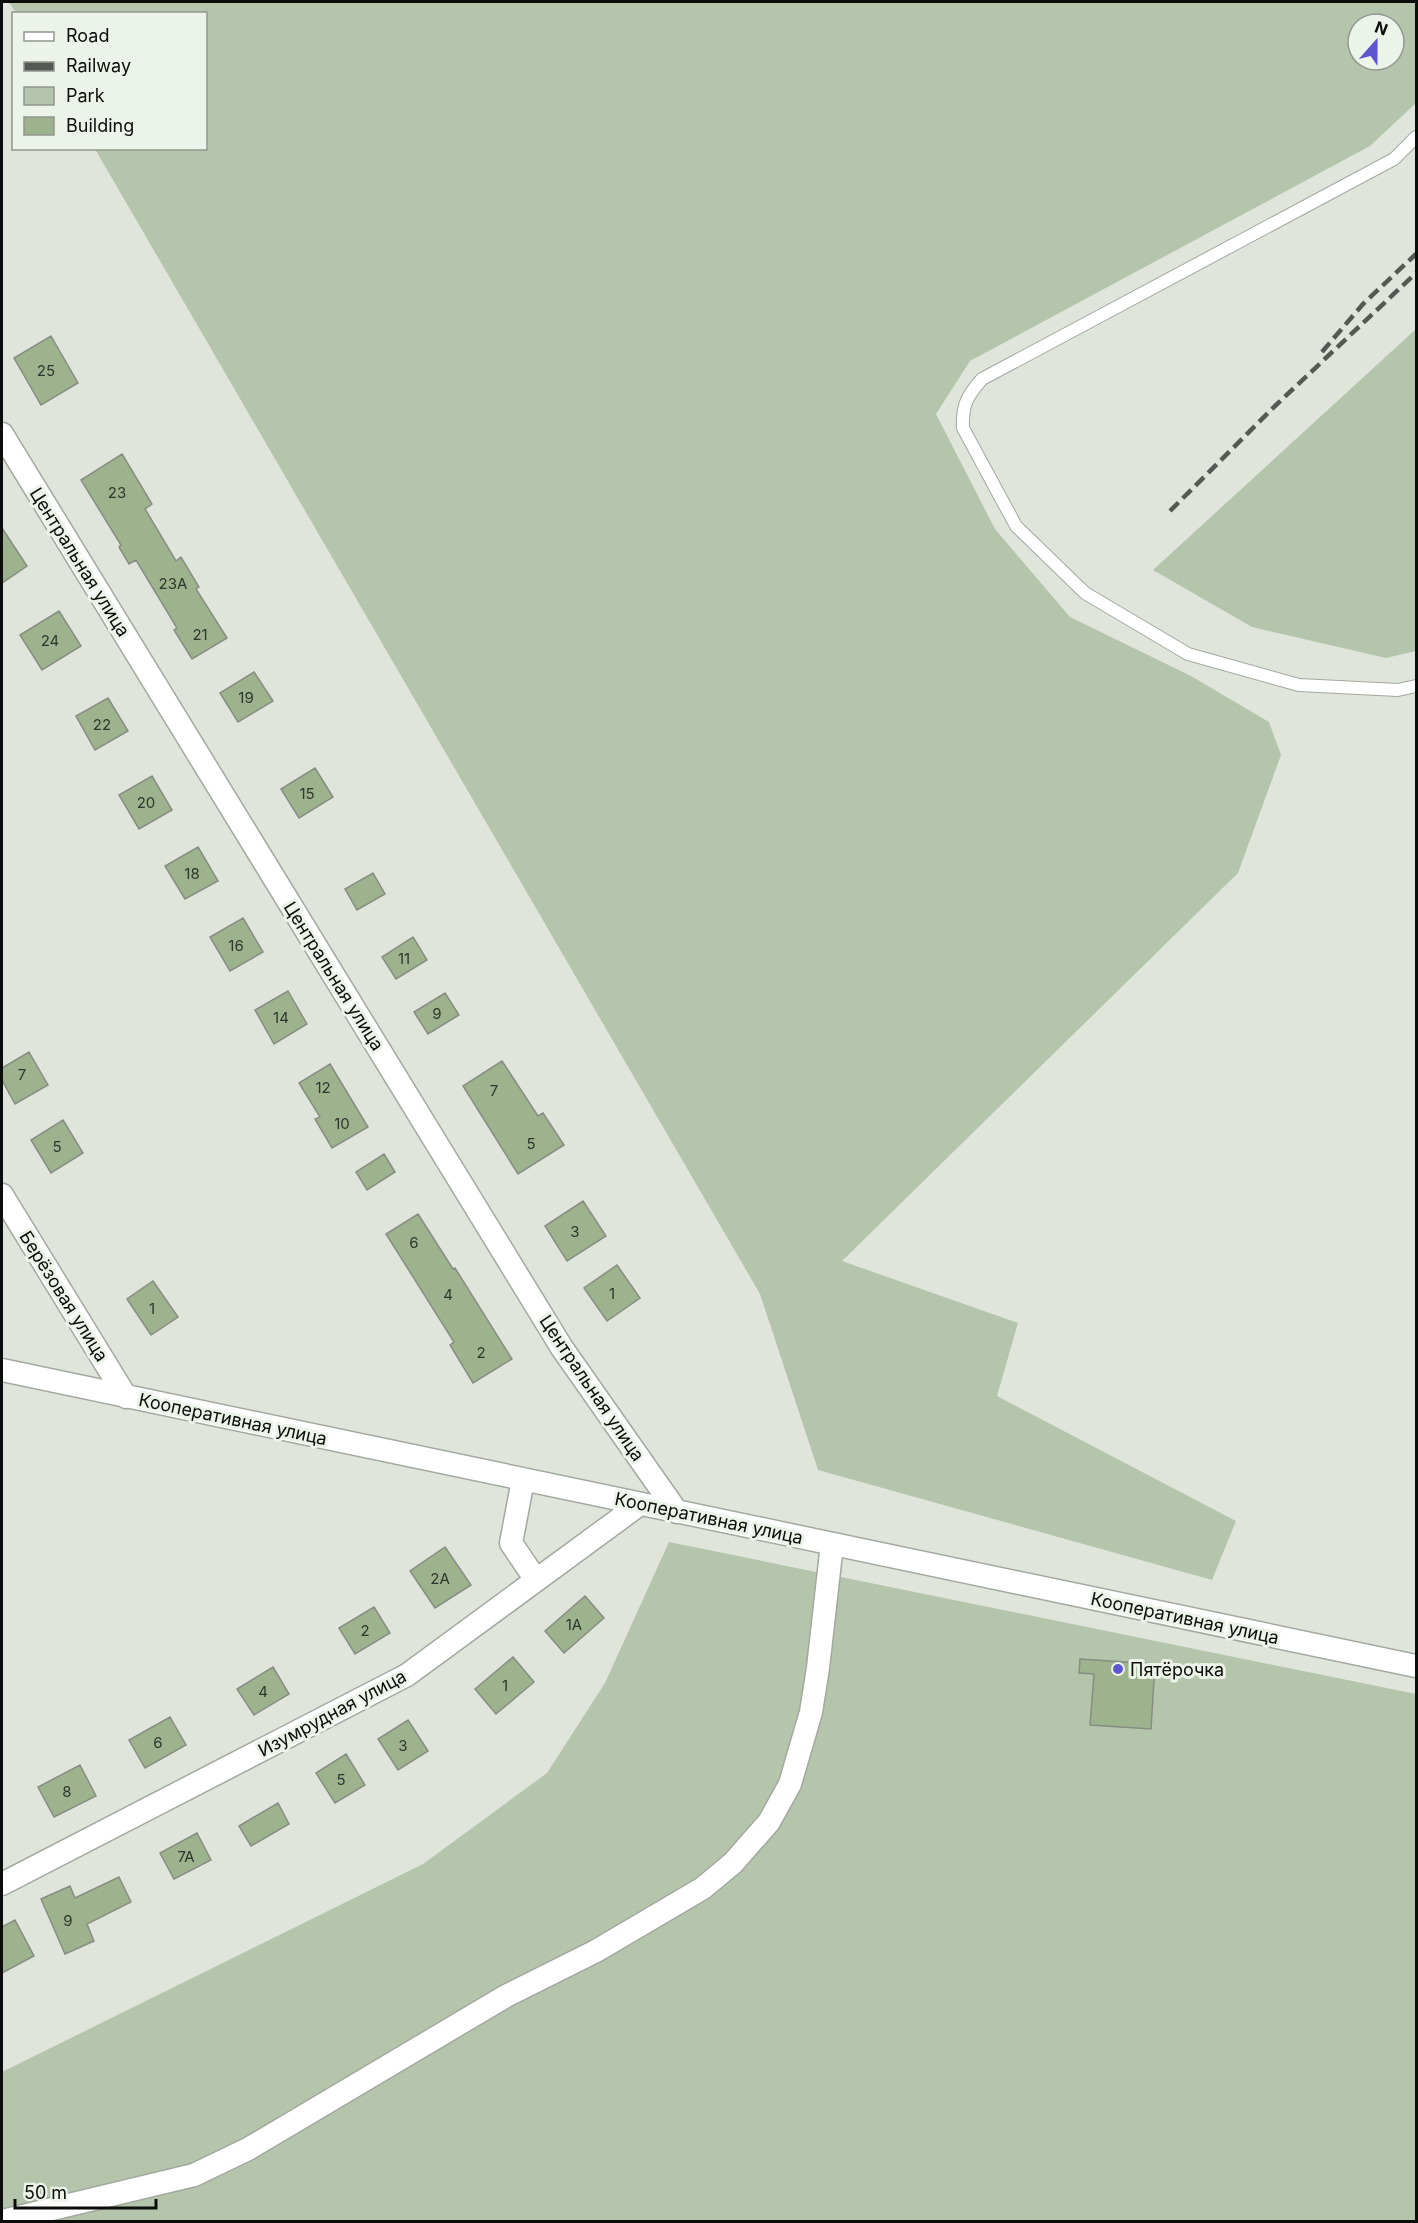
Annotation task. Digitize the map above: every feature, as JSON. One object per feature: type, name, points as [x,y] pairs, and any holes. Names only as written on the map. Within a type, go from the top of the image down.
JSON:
[{"type":"street","name":"Центральная улица","points":[[2,434],[562,1348],[677,1512]]},
{"type":"street","name":"Берёзовая улица","points":[[2,1195],[126,1397]]},
{"type":"street","name":"Кооперативная улица","points":[[2,1370],[1416,1666]]},
{"type":"street","points":[[523,1480],[511,1543],[536,1580]]},
{"type":"street","name":"Изумрудная улица","points":[[2,1884],[407,1675],[640,1504]]},
{"type":"street","points":[[2,2221],[194,2175],[248,2149],[506,1996],[596,1951],[703,1888],[733,1863],[769,1822],[790,1784],[811,1712],[832,1544]]},
{"type":"lane","points":[[1416,137],[1394,159],[982,379],[968,395],[962,415],[963,428],[1016,526],[1085,593],[1095,599],[1188,654],[1299,685],[1398,690],[1416,686]]},
{"type":"green space","points":[[9,2],[1416,2],[1416,103],[1370,146],[970,361],[936,414],[995,529],[1070,617],[1191,676],[1269,722],[1281,755],[1238,873],[842,1261],[1018,1323],[997,1396],[1236,1521],[1212,1580],[818,1470],[760,1294],[96,150],[207,150],[207,12],[15,12]]},
{"type":"green space","points":[[1416,329],[1416,651],[1386,658],[1252,627],[1153,570]]},
{"type":"green space","points":[[669,1542],[1416,1694],[1416,2221],[2,2222],[2,2072],[423,1864],[547,1773],[605,1683]]},
{"type":"building","points":[[51,336],[78,383],[41,405],[14,358]]},
{"type":"building","points":[[122,454],[152,504],[145,509],[176,561],[181,557],[199,587],[196,589],[227,638],[192,659],[174,630],[177,628],[136,560],[129,564],[119,547],[121,545],[81,480]]},
{"type":"building","points":[[2,528],[27,566],[2,583]]},
{"type":"building","points":[[59,611],[81,646],[42,670],[20,635]]},
{"type":"building","points":[[254,672],[273,701],[238,722],[220,693]]},
{"type":"building","points":[[108,698],[128,731],[95,750],[76,716]]},
{"type":"building","points":[[315,768],[333,797],[299,818],[281,789]]},
{"type":"building","points":[[152,776],[172,810],[139,829],[119,795]]},
{"type":"building","points":[[198,847],[218,881],[185,899],[165,866]]},
{"type":"building","points":[[373,873],[385,894],[357,910],[345,889]]},
{"type":"building","points":[[243,918],[263,952],[230,971],[210,937]]},
{"type":"building","points":[[413,937],[427,960],[396,979],[382,957]]},
{"type":"building","points":[[288,991],[307,1024],[274,1044],[255,1010]]},
{"type":"building","points":[[445,993],[459,1015],[428,1034],[414,1012]]},
{"type":"building","points":[[29,1052],[48,1085],[15,1104],[2,1080],[2,1068]]},
{"type":"building","points":[[502,1061],[538,1116],[543,1113],[564,1145],[518,1174],[463,1086]]},
{"type":"building","points":[[330,1064],[368,1127],[332,1148],[315,1119],[320,1117],[299,1083]]},
{"type":"building","points":[[63,1120],[83,1153],[51,1173],[31,1140]]},
{"type":"building","points":[[384,1154],[395,1172],[367,1190],[356,1172]]},
{"type":"building","points":[[583,1201],[606,1236],[567,1261],[545,1226]]},
{"type":"building","points":[[418,1214],[512,1359],[473,1383],[450,1345],[454,1342],[386,1234]]},
{"type":"building","points":[[617,1265],[640,1298],[607,1321],[584,1288]]},
{"type":"building","points":[[153,1281],[178,1317],[151,1335],[127,1299]]},
{"type":"building","points":[[445,1547],[471,1585],[435,1608],[410,1571]]},
{"type":"building","points":[[585,1596],[604,1618],[564,1653],[545,1631]]},
{"type":"building","points":[[374,1607],[390,1633],[355,1654],[339,1628]]},
{"type":"building","points":[[513,1657],[534,1682],[496,1714],[475,1689]]},
{"type":"building","points":[[1080,1659],[1155,1664],[1151,1729],[1090,1725],[1094,1674],[1079,1673]]},
{"type":"building","points":[[273,1667],[289,1694],[254,1715],[237,1689]]},
{"type":"building","points":[[170,1717],[186,1745],[145,1768],[129,1740]]},
{"type":"building","points":[[408,1720],[428,1751],[398,1770],[378,1739]]},
{"type":"building","points":[[346,1754],[365,1785],[335,1803],[316,1773]]},
{"type":"building","points":[[80,1765],[96,1796],[54,1817],[38,1787]]},
{"type":"building","points":[[278,1803],[289,1824],[251,1846],[239,1826]]},
{"type":"building","points":[[197,1833],[211,1860],[174,1879],[160,1853]]},
{"type":"building","points":[[119,1877],[131,1902],[87,1924],[94,1941],[65,1954],[41,1899],[70,1886],[75,1898]]},
{"type":"building","points":[[15,1920],[34,1956],[2,1973],[2,1927]]},
{"type":"railway","points":[[1322,352],[1363,304],[1416,254]]},
{"type":"railway","points":[[1170,511],[1275,406],[1416,273]]},
{"type":"place","name":"Пятёрочка","points":[[1118,1669]]}]
